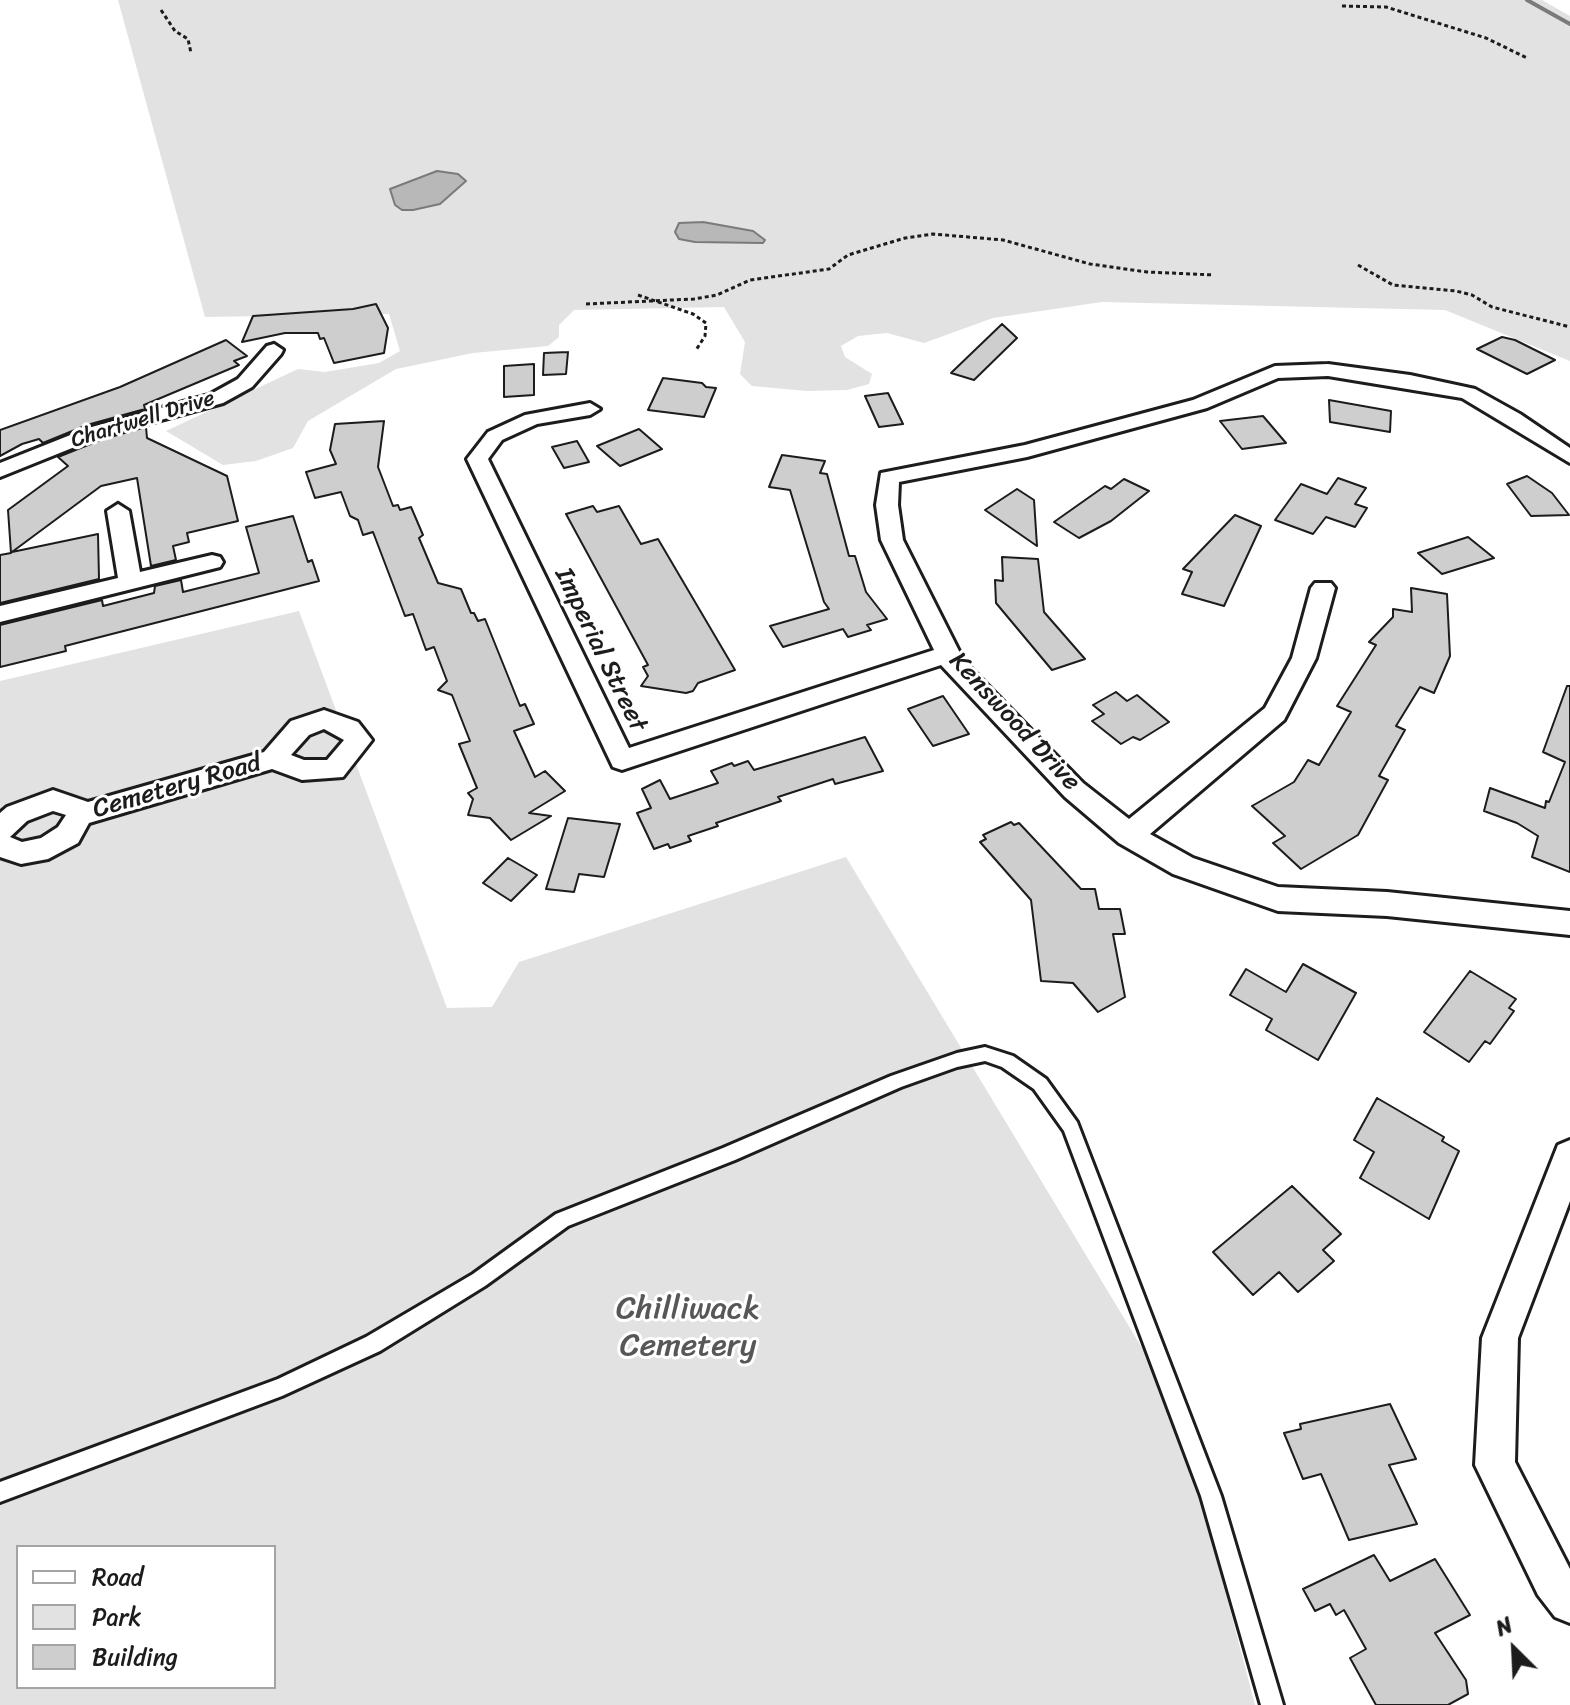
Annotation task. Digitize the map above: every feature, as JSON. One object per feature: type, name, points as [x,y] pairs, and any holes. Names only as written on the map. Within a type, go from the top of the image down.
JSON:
[{"type":"street","name":"Chartwell Drive","points":[[0,471],[95,432],[216,399],[245,383],[274,350]]},
{"type":"street","name":"Kenswood Drive","points":[[1570,457],[1513,418],[1468,393],[1410,381],[1328,370],[1275,372],[1200,404],[1041,448],[889,478],[887,505],[892,540],[954,666],[1074,790],[1129,835],[1183,866],[1278,899],[1387,904],[1570,923]]},
{"type":"street","name":"Imperial Street","points":[[590,409],[532,419],[495,436],[477,459],[622,760],[948,654]]},
{"type":"street","points":[[118,511],[130,582]]},
{"type":"street","points":[[0,614],[212,562]]},
{"type":"street","points":[[1129,835],[1275,714],[1304,658],[1323,588]]},
{"type":"street","name":"Cemetery Road","points":[[0,830],[17,814],[53,800],[78,809],[80,815],[273,759]]},
{"type":"street","points":[[0,845],[21,853],[48,848],[68,835],[80,815]]},
{"type":"street","points":[[1570,1156],[1500,1338],[1495,1465],[1553,1580],[1570,1602]]},
{"type":"lane","points":[[0,1492],[282,1387],[360,1350],[479,1280],[562,1220],[729,1154],[897,1081],[957,1060],[985,1054],[1007,1061],[1040,1084],[1071,1127],[1211,1496],[1272,1705]]},
{"type":"path","points":[[1342,6],[1386,7],[1486,38],[1527,58]]},
{"type":"path","points":[[161,10],[175,31],[188,39],[191,53]]},
{"type":"path","points":[[586,304],[694,299],[717,295],[750,280],[829,269],[848,255],[905,238],[933,234],[1003,240],[1090,264],[1147,272],[1214,275]]},
{"type":"path","points":[[1358,265],[1393,285],[1456,291],[1472,295],[1492,307],[1570,327]]},
{"type":"path","points":[[638,295],[693,314],[706,323],[705,336],[696,350]]},
{"type":"green space","points":[[118,0],[1542,0],[1570,16],[1570,361],[1445,310],[1102,302],[993,318],[924,343],[887,333],[858,336],[841,346],[845,357],[872,374],[869,384],[847,390],[807,391],[752,386],[740,374],[745,342],[724,307],[574,310],[559,325],[559,337],[548,346],[473,353],[396,369],[308,421],[293,448],[256,461],[223,465],[166,431],[298,369],[325,372],[379,363],[400,351],[389,314],[205,317]]},
{"type":"green space","name":"Chilliwack Cemetery","points":[[299,611],[447,1008],[492,1007],[519,962],[846,857],[1177,1406],[1255,1705],[0,1705],[0,681]]},
{"type":"shaded area","points":[[437,171],[458,174],[466,181],[440,204],[413,210],[402,210],[395,205],[390,189]]},
{"type":"shaded area","points":[[703,222],[753,231],[765,240],[763,243],[695,242],[679,239],[675,232],[679,223]]},
{"type":"building","points":[[376,304],[388,328],[384,353],[334,363],[324,338],[320,339],[318,333],[285,333],[242,342],[253,316],[353,309]]},
{"type":"building","points":[[1002,324],[1017,338],[974,380],[951,373]]},
{"type":"building","points":[[1502,337],[1515,340],[1555,360],[1527,374],[1477,349]]},
{"type":"building","points":[[226,340],[247,356],[234,361],[239,365],[144,405],[145,409],[87,425],[43,443],[39,439],[22,444],[0,456],[0,430],[120,387]]},
{"type":"building","points":[[568,352],[566,374],[543,375],[544,353]]},
{"type":"building","points":[[534,364],[534,395],[504,397],[504,366]]},
{"type":"building","points":[[663,378],[716,388],[704,417],[648,410]]},
{"type":"building","points":[[888,393],[903,424],[879,427],[865,396]]},
{"type":"building","points":[[1329,400],[1391,411],[1390,432],[1330,422]]},
{"type":"building","points":[[1263,416],[1286,443],[1242,449],[1220,421]]},
{"type":"building","points":[[384,421],[378,467],[393,506],[398,505],[400,510],[411,507],[423,535],[419,538],[438,583],[461,589],[471,613],[478,621],[485,619],[520,706],[525,704],[534,724],[514,731],[535,777],[545,771],[565,791],[529,813],[551,816],[511,840],[490,818],[468,815],[473,799],[468,793],[477,788],[459,744],[470,741],[452,695],[438,690],[447,681],[434,647],[426,650],[413,614],[405,616],[373,532],[363,535],[358,520],[350,516],[341,492],[315,498],[306,472],[336,464],[330,450],[335,424]]},
{"type":"building","points":[[146,427],[147,438],[227,476],[238,521],[187,533],[189,542],[173,546],[176,560],[151,566],[137,478],[101,486],[12,552],[98,534],[99,579],[0,603],[0,555],[11,553],[8,510],[68,466],[58,457],[103,439]]},
{"type":"building","points":[[639,429],[662,449],[620,466],[597,446]]},
{"type":"building","points":[[577,441],[589,462],[564,468],[552,447]]},
{"type":"building","points":[[782,455],[825,461],[820,473],[827,474],[849,556],[855,556],[866,592],[887,619],[867,625],[871,630],[848,637],[843,629],[783,647],[770,626],[829,609],[824,602],[790,490],[769,487]]},
{"type":"building","points":[[1527,476],[1552,493],[1569,515],[1531,516],[1507,484]]},
{"type":"building","points":[[1338,478],[1366,488],[1355,504],[1367,508],[1355,527],[1326,517],[1313,534],[1275,520],[1301,484],[1327,494]]},
{"type":"building","points":[[1124,479],[1149,491],[1111,521],[1079,538],[1054,522],[1105,486],[1111,489]]},
{"type":"building","points":[[1017,489],[1034,500],[1037,546],[985,510]]},
{"type":"building","points":[[593,506],[597,512],[619,506],[641,544],[658,539],[735,670],[698,683],[693,691],[686,693],[641,686],[648,676],[643,667],[648,665],[566,514]]},
{"type":"building","points":[[1235,515],[1261,526],[1224,606],[1182,594],[1192,572],[1183,569]]},
{"type":"building","points":[[293,516],[308,562],[312,560],[319,581],[65,646],[66,651],[0,667],[0,625],[102,600],[103,606],[154,593],[155,586],[181,580],[183,592],[259,573],[246,527]]},
{"type":"building","points":[[1468,537],[1494,558],[1442,574],[1418,553]]},
{"type":"building","points":[[1002,557],[1038,559],[1044,612],[1085,659],[1052,670],[996,603],[995,580],[1003,581]]},
{"type":"building","points":[[1411,588],[1447,594],[1450,656],[1434,693],[1420,687],[1396,726],[1405,730],[1379,776],[1388,780],[1358,835],[1301,869],[1273,843],[1285,836],[1252,806],[1294,782],[1308,760],[1319,765],[1351,712],[1337,706],[1376,645],[1369,642],[1393,617],[1393,609],[1412,612]]},
{"type":"building","points":[[1567,686],[1570,686],[1570,872],[1532,857],[1538,836],[1517,823],[1484,811],[1490,788],[1545,808],[1546,801],[1549,802],[1565,762],[1543,752]]},
{"type":"building","points":[[1116,692],[1127,701],[1137,695],[1169,722],[1140,740],[1133,737],[1121,744],[1092,721],[1104,714],[1093,705]]},
{"type":"building","points":[[943,696],[969,734],[933,746],[908,709]]},
{"type":"building","points":[[865,737],[883,771],[835,784],[833,779],[778,797],[781,801],[716,823],[718,826],[688,836],[691,841],[670,848],[668,844],[654,849],[637,813],[651,808],[642,789],[660,780],[670,799],[718,783],[711,771],[732,763],[734,766],[748,761],[754,770]]},
{"type":"building","points":[[568,818],[620,824],[604,877],[579,874],[574,892],[546,889]]},
{"type":"building","points":[[1011,822],[1014,825],[1019,823],[1081,889],[1095,889],[1099,909],[1120,909],[1125,934],[1113,934],[1125,997],[1098,1012],[1073,983],[1041,981],[1031,900],[980,842],[986,839],[983,835]]},
{"type":"building","points":[[508,858],[537,875],[511,901],[483,883]]},
{"type":"building","points":[[1303,964],[1356,993],[1318,1060],[1266,1030],[1272,1019],[1230,995],[1246,969],[1286,992]]},
{"type":"building","points":[[1470,971],[1516,999],[1509,1008],[1514,1011],[1490,1044],[1485,1041],[1469,1062],[1424,1032]]},
{"type":"building","points":[[1377,1098],[1444,1137],[1442,1141],[1459,1151],[1429,1219],[1360,1178],[1374,1152],[1354,1140]]},
{"type":"building","points":[[1292,1186],[1341,1234],[1323,1250],[1334,1261],[1298,1292],[1279,1272],[1253,1295],[1213,1252]]},
{"type":"building","points":[[1390,1404],[1416,1459],[1389,1465],[1417,1524],[1349,1540],[1321,1474],[1303,1479],[1284,1433],[1301,1429],[1300,1424]]},
{"type":"building","points":[[1374,1555],[1390,1581],[1435,1559],[1470,1615],[1435,1633],[1466,1680],[1468,1694],[1448,1705],[1376,1705],[1350,1658],[1366,1649],[1344,1610],[1336,1615],[1330,1604],[1315,1611],[1303,1589]]},
{"type":"waterway","points":[[1527,0],[1570,24]]}]
